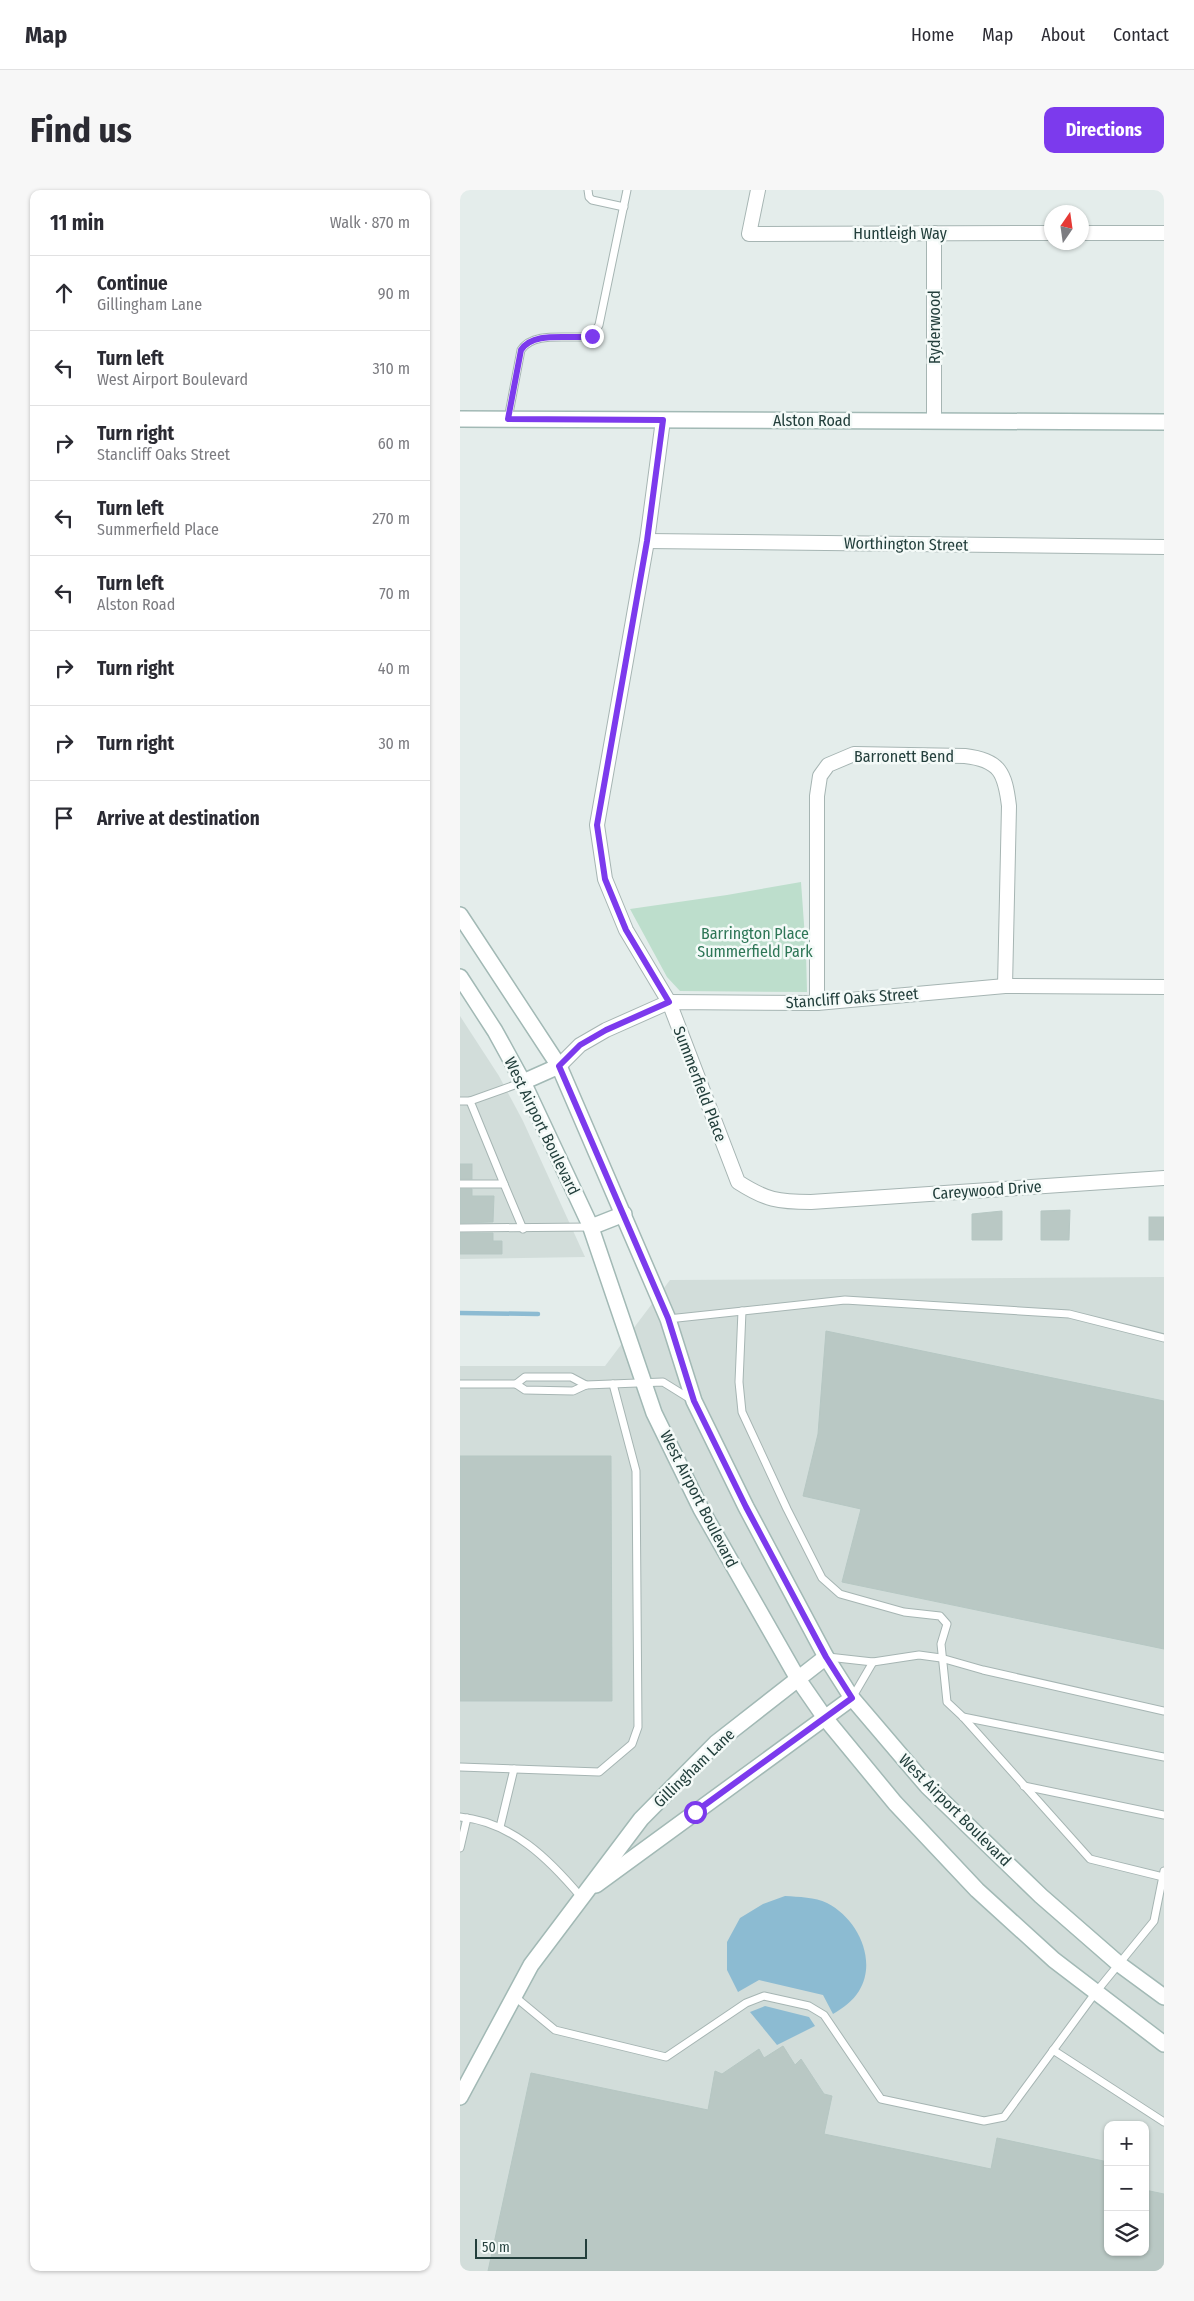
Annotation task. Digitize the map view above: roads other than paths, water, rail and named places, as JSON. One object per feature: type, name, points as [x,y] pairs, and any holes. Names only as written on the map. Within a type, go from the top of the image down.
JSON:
[{"type":"main road","name":"Alston Road","points":[[460,419],[1164,422]]},
{"type":"main road","name":"West Airport Boulevard","points":[[460,915],[559,1066],[668,1318],[694,1401],[746,1507],[826,1657],[852,1698],[927,1786],[1041,1896],[1119,1964],[1164,1997]]},
{"type":"main road","name":"West Airport Boulevard","points":[[460,977],[495,1031],[523,1082],[591,1227],[654,1412],[701,1509],[798,1679],[825,1718],[895,1803],[977,1890],[1054,1960],[1164,2044]]},
{"type":"main road","points":[[523,1082],[559,1066]]},
{"type":"main road","points":[[591,1227],[624,1214]]},
{"type":"main road","name":"Gillingham Lane","points":[[460,2097],[531,1965],[641,1819],[716,1743],[826,1657]]},
{"type":"main road","name":"Gillingham Lane","points":[[581,1897],[852,1698]]},
{"type":"street","name":"Huntleigh Way","points":[[758,190],[749,234],[1044,233]]},
{"type":"street","points":[[1089,233],[1164,232]]},
{"type":"street","name":"Ryderwood","points":[[934,233],[934,421]]},
{"type":"street","name":"Summerfield Place","points":[[663,420],[647,541],[597,825],[605,879],[626,930],[669,1002],[738,1182],[756,1193],[780,1202],[811,1202]]},
{"type":"street","name":"Worthington Street","points":[[647,541],[1164,547]]},
{"type":"street","name":"Barronett Bend","points":[[818,1003],[818,789],[820,776],[828,766],[854,754],[965,756],[983,758],[998,768],[1006,783],[1009,806],[1005,986]]},
{"type":"street","name":"Stancliff Oaks Street","points":[[559,1066],[580,1045],[606,1030],[669,1002],[818,1003],[1005,986],[1164,987]]},
{"type":"street","name":"Careywood Drive","points":[[811,1202],[1164,1178]]},
{"type":"lane","points":[[588,190],[589,197],[592,200],[624,207]]},
{"type":"lane","points":[[508,419],[521,350],[526,342],[536,338],[579,338],[592,336],[598,325],[627,190]]},
{"type":"lane","points":[[460,1101],[470,1101],[523,1082]]},
{"type":"lane","points":[[470,1101],[524,1229]]},
{"type":"lane","points":[[460,1184],[504,1184]]},
{"type":"lane","points":[[460,1228],[591,1227]]},
{"type":"lane","points":[[668,1318],[844,1300],[1069,1314],[1164,1338]]},
{"type":"lane","points":[[514,1996],[555,2030],[666,2057],[746,2003],[764,1996],[809,2006],[824,2015],[882,2099],[984,2120],[1004,2117],[1096,1992],[1154,1921],[1163,1874],[1090,1859],[963,1717],[947,1702],[941,1644],[947,1624],[940,1616],[904,1612],[851,1598],[840,1594],[822,1578],[742,1412],[739,1382],[742,1311]]},
{"type":"lane","points":[[516,1384],[525,1377],[571,1377],[586,1385]]},
{"type":"lane","points":[[460,1384],[516,1384],[526,1390],[572,1391],[586,1385],[663,1382],[694,1401]]},
{"type":"lane","points":[[460,1767],[599,1772],[632,1744],[638,1727],[636,1471],[613,1384]]},
{"type":"lane","points":[[826,1657],[872,1662],[918,1655],[941,1658],[983,1670],[1164,1711]]},
{"type":"lane","points":[[852,1698],[872,1662]]},
{"type":"lane","points":[[963,1717],[1164,1757]]},
{"type":"lane","points":[[500,1827],[514,1769]]},
{"type":"lane","points":[[1024,1786],[1164,1815]]},
{"type":"lane","points":[[460,1848],[464,1817],[490,1822],[516,1835],[554,1865],[581,1897]]},
{"type":"lane","points":[[1053,2050],[1164,2122]]},
{"type":"water","points":[[785,1896],[812,1898],[827,1903],[847,1919],[861,1941],[865,1953],[864,1979],[854,1998],[833,2014],[823,1995],[759,1980],[738,1992],[727,1970],[727,1942],[740,1918],[763,1904]]},
{"type":"water","points":[[765,2006],[809,2017],[815,2026],[777,2045],[750,2012]]},
{"type":"waterway","points":[[460,1313],[538,1314]]},
{"type":"park label","name":"Barrington Place Summerfield Park","points":[[755,942]]}]
